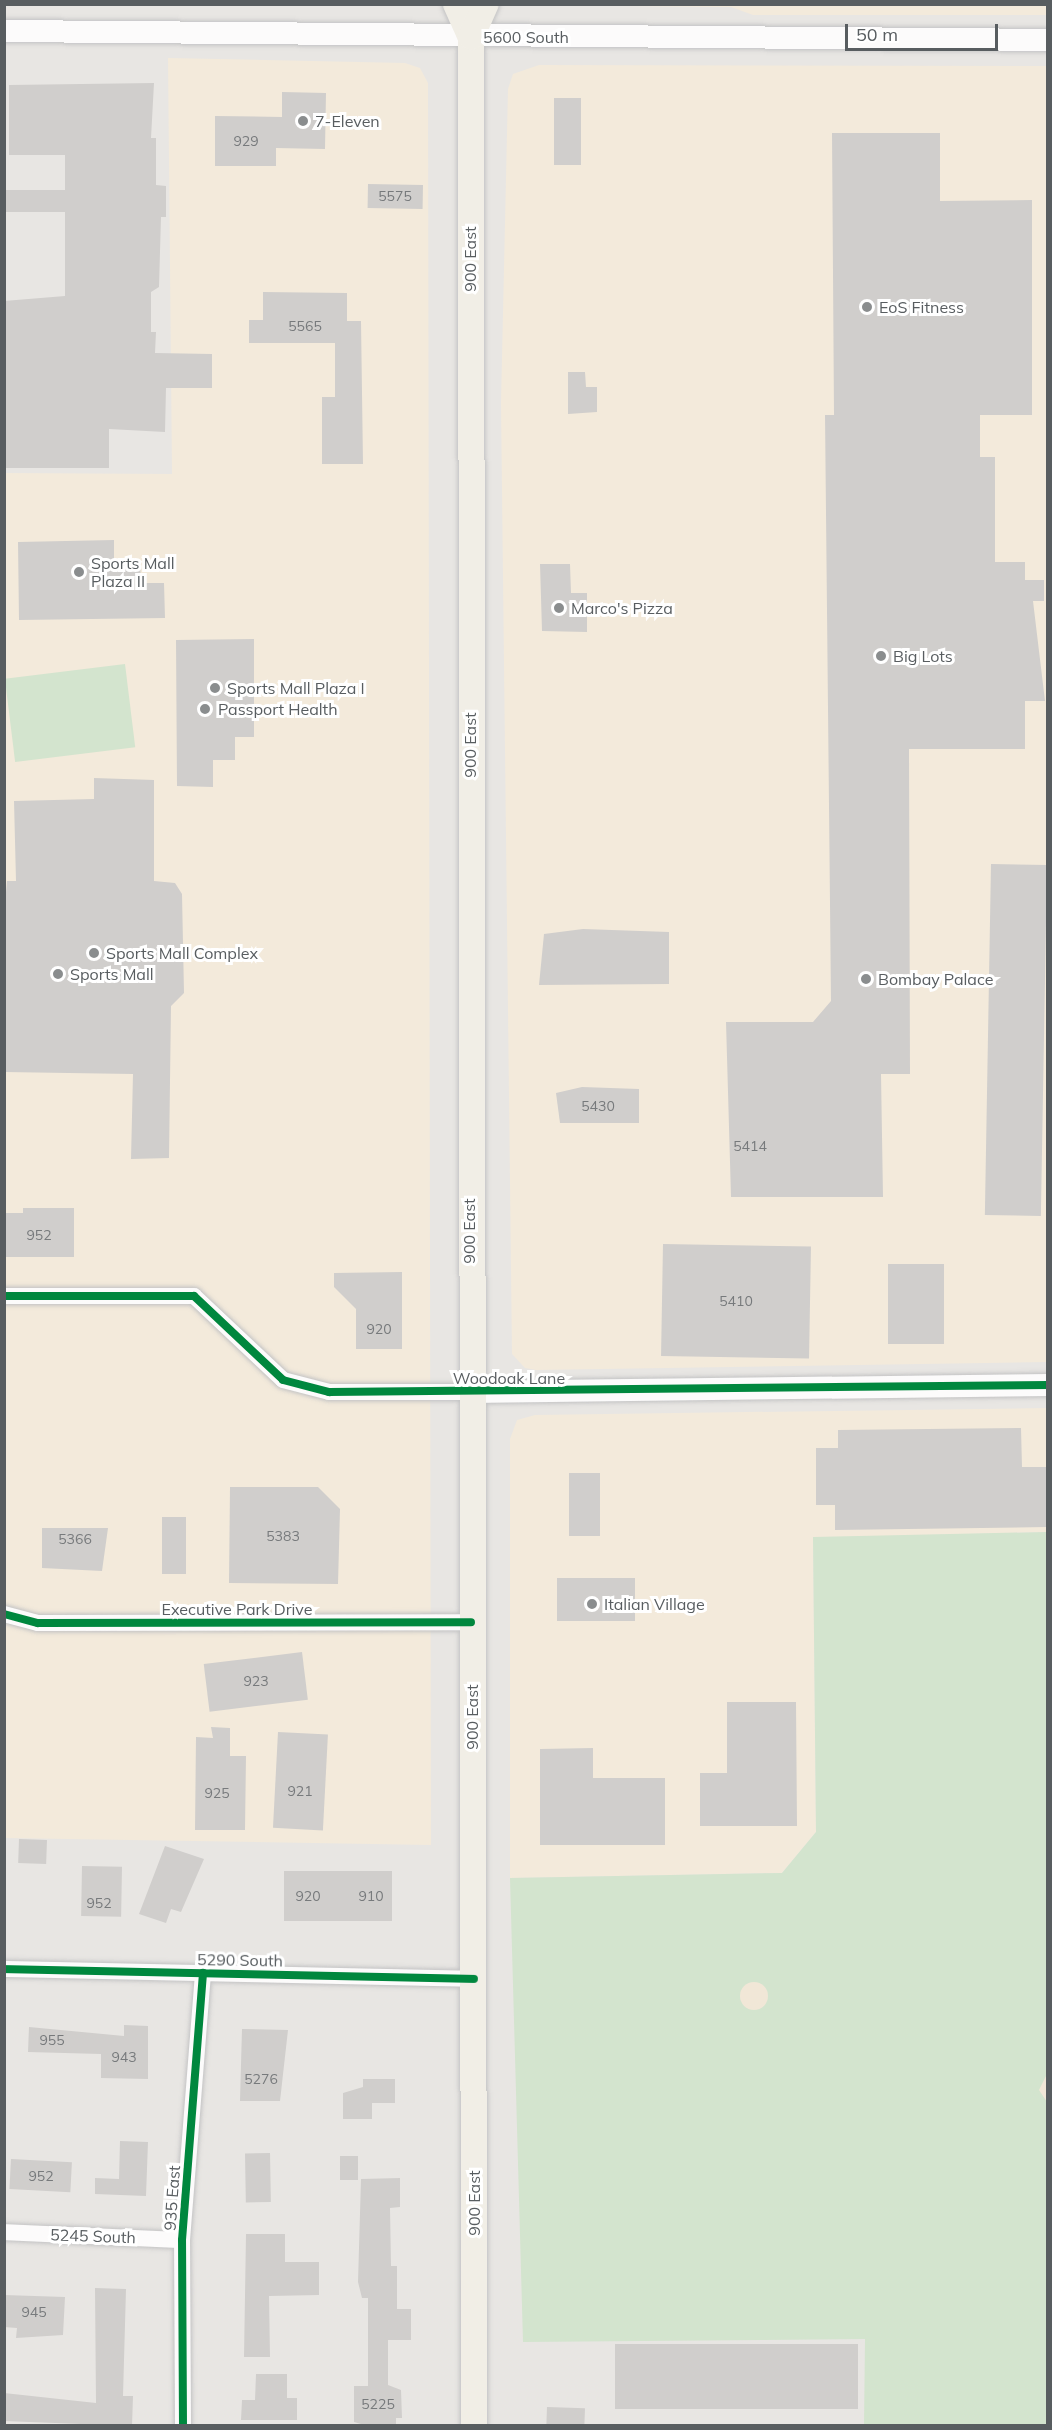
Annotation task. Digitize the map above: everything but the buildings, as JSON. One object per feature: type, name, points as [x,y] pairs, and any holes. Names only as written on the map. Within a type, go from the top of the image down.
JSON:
[{"type":"main road","name":"900 East","points":[[456,4],[471,37]]},
{"type":"main road","name":"900 East","points":[[474,2426],[474,1979],[469,1392],[471,37],[486,4]]},
{"type":"main road","name":"5600 South","points":[[4,31],[471,37],[1047,40]]},
{"type":"main road","name":"Woodoak Lane","points":[[469,1392],[1047,1385]]},
{"type":"street","name":"Woodoak Lane","points":[[4,1296],[194,1296],[283,1380],[329,1392],[469,1392]]},
{"type":"street","name":"Executive Park Drive","points":[[4,1614],[38,1623],[471,1622]]},
{"type":"street","name":"5290 South","points":[[4,1969],[474,1979]]},
{"type":"street","name":"935 East","points":[[183,2426],[182,2240],[203,1973]]},
{"type":"street","name":"5245 South","points":[[4,2232],[182,2240]]},
{"type":"shaded area","points":[[1047,4],[1047,15],[753,15],[731,7],[521,5]]},
{"type":"shaded area","points":[[168,58],[405,63],[420,68],[428,83],[431,1845],[5,1838],[5,473],[172,474]]},
{"type":"shaded area","points":[[539,65],[1047,66],[1047,1362],[536,1370],[525,1368],[512,1354],[501,403],[508,89],[513,74]]},
{"type":"shaded area","points":[[1047,1408],[1047,1532],[813,1538],[816,1832],[782,1873],[510,1878],[510,1439],[517,1420],[535,1415]]},
{"type":"green space","points":[[125,664],[135,747],[15,762],[5,679]]},
{"type":"green space","points":[[1047,1532],[1047,2425],[864,2425],[865,2339],[523,2342],[510,1878],[782,1873],[816,1832],[813,1537]]},
{"type":"sand","points":[[754,1982],[764,1986],[768,1996],[764,2006],[754,2010],[744,2006],[740,1996],[744,1986]]},
{"type":"sand","points":[[1047,2074],[1047,2102],[1039,2090]]},
{"type":"cycle path","points":[[4,1296],[194,1296],[283,1380],[329,1392],[1048,1385]]},
{"type":"cycle path","points":[[4,1614],[38,1623],[471,1622]]},
{"type":"cycle path","points":[[4,1969],[474,1979]]},
{"type":"cycle path","points":[[183,2426],[182,2240],[203,1973]]},
{"type":"place","name":"7-Eleven","points":[[303,121]]},
{"type":"place","name":"EoS Fitness","points":[[867,307]]},
{"type":"place","name":"Sports Mall Plaza II","points":[[79,572]]},
{"type":"place","name":"Marco's Pizza","points":[[559,608]]},
{"type":"place","name":"Big Lots","points":[[881,656]]},
{"type":"place","name":"Sports Mall Plaza I","points":[[215,688]]},
{"type":"place","name":"Passport Health","points":[[205,709]]},
{"type":"place","name":"Sports Mall Complex","points":[[94,953]]},
{"type":"place","name":"Sports Mall","points":[[58,974]]},
{"type":"place","name":"Bombay Palace","points":[[866,979]]},
{"type":"place","name":"Italian Village","points":[[592,1604]]}]
